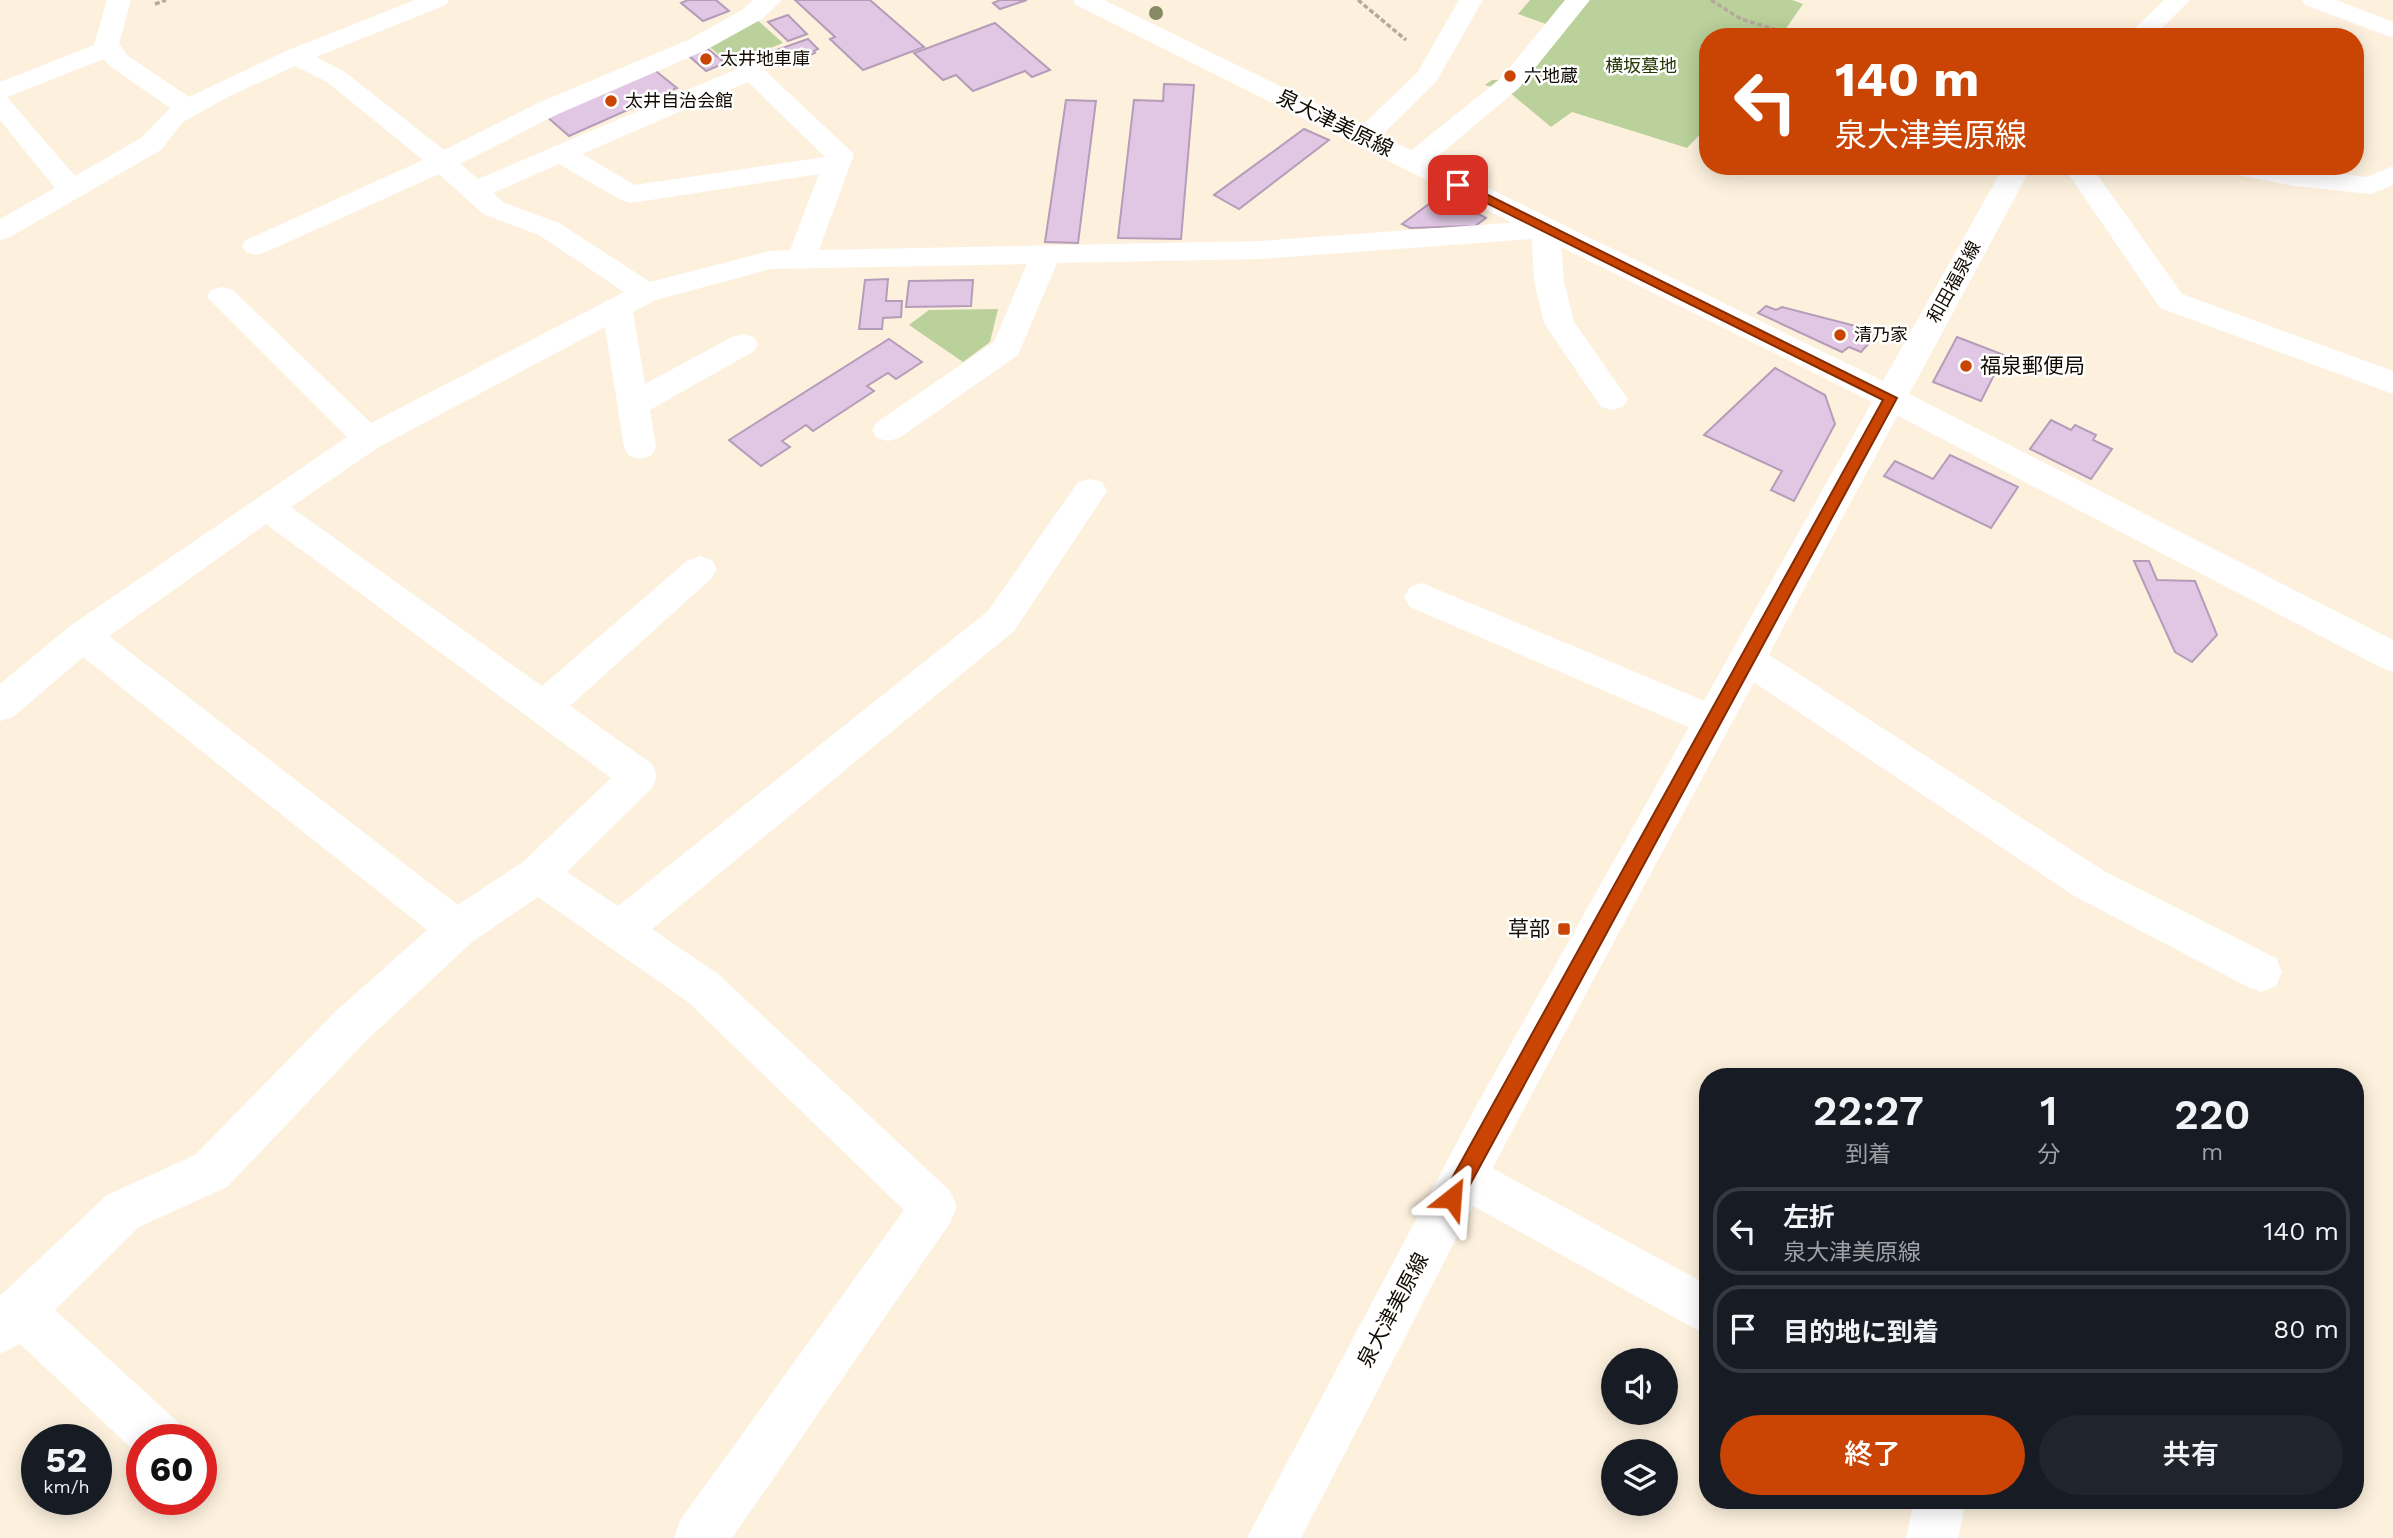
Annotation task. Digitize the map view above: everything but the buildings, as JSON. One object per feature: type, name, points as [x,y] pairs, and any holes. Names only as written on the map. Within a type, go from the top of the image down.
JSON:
[{"type":"street","points":[[119,0],[107,45],[119,61],[188,108]]},
{"type":"street","points":[[0,231],[70,188],[151,144],[174,116],[188,108],[295,56],[437,0]]},
{"type":"street","name":"泉大津美原線","points":[[1085,0],[1890,398],[1464,1176],[1273,1538]]},
{"type":"street","points":[[1365,137],[1427,77],[1471,0]]},
{"type":"street","points":[[1414,162],[1510,83],[1578,0]]},
{"type":"street","points":[[2148,28],[2178,0]]},
{"type":"street","points":[[2314,0],[2393,32]]},
{"type":"street","points":[[256,246],[442,162],[547,109],[697,45],[753,15],[754,3]]},
{"type":"street","points":[[0,91],[109,48]]},
{"type":"street","points":[[295,56],[336,77],[442,162],[493,208],[549,229],[632,300],[633,405],[640,447]]},
{"type":"street","points":[[474,191],[751,71],[840,154],[801,260]]},
{"type":"street","points":[[0,103],[70,188]]},
{"type":"street","points":[[560,153],[631,194],[837,163]]},
{"type":"street","name":"和田福泉線","points":[[1890,398],[2013,175]]},
{"type":"street","points":[[2083,175],[2171,301],[2393,383]]},
{"type":"street","points":[[2278,175],[2371,186],[2389,181]]},
{"type":"street","points":[[0,706],[83,636],[368,439],[632,300],[770,260],[1261,250],[1546,229],[1549,281],[1559,323],[1612,399]]},
{"type":"street","points":[[888,430],[1007,348],[1045,256]]},
{"type":"street","points":[[222,297],[368,439]]},
{"type":"street","points":[[633,405],[743,344]]},
{"type":"street","points":[[1890,398],[2393,657]]},
{"type":"street","points":[[619,930],[1001,621],[1090,491]]},
{"type":"street","points":[[140,1424],[10,1320],[123,1211],[211,1171],[351,1026],[457,929],[538,874],[638,776],[266,507]]},
{"type":"street","points":[[543,707],[700,569]]},
{"type":"street","points":[[1422,597],[1713,721]]},
{"type":"street","points":[[83,636],[457,929]]},
{"type":"street","points":[[1747,659],[2090,884],[2261,972]]},
{"type":"street","points":[[538,874],[703,988],[934,1208],[699,1538]]},
{"type":"street","points":[[1464,1176],[1699,1307]]},
{"type":"street","points":[[1932,1538],[1938,1509]]},
{"type":"path","points":[[1359,0],[1404,37],[1427,77]]},
{"type":"path","points":[[1711,0],[1741,19],[1770,28]]},
{"type":"green space","name":"横坂墓地","points":[[1530,0],[1792,0],[1803,4],[1786,28],[1699,28],[1699,135],[1687,148],[1572,112],[1551,127],[1509,92],[1485,85],[1492,80],[1505,80],[1549,25],[1518,14]]},
{"type":"green space","points":[[754,17],[783,43],[730,64],[706,44]]},
{"type":"green space","points":[[998,309],[990,342],[963,362],[909,325],[929,310]]},
{"type":"place","name":"太井地車庫","points":[[706,59]]},
{"type":"place","name":"六地蔵","points":[[1510,76]]},
{"type":"place","name":"太井自治会館","points":[[611,101]]},
{"type":"place","name":"清乃家","points":[[1840,335]]},
{"type":"place","name":"福泉郵便局","points":[[1966,366]]},
{"type":"place","name":"草部","points":[[1564,929]]},
{"type":"route","points":[[1452,1198],[1890,398],[1458,185]]}]
